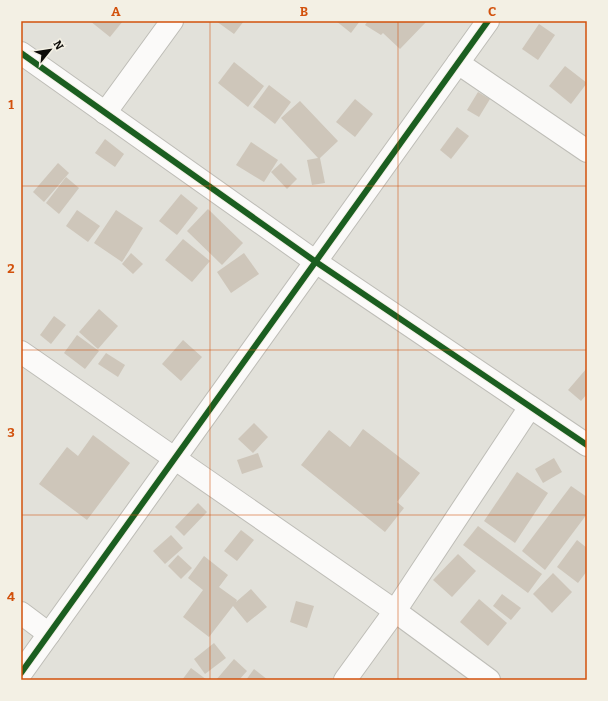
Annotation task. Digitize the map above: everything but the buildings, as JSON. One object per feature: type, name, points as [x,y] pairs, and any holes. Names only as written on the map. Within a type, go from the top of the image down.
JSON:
[{"type":"street","points":[[105,113],[172,21]]},
{"type":"street","points":[[21,672],[488,21]]},
{"type":"street","points":[[21,53],[316,262],[587,445]]},
{"type":"street","points":[[458,63],[587,151]]},
{"type":"street","points":[[21,352],[395,611],[489,680]]},
{"type":"street","points":[[345,680],[395,611],[530,407]]},
{"type":"street","points":[[21,613],[49,634]]},
{"type":"cycle path","points":[[21,673],[488,21]]},
{"type":"cycle path","points":[[21,53],[316,262],[587,445]]}]
